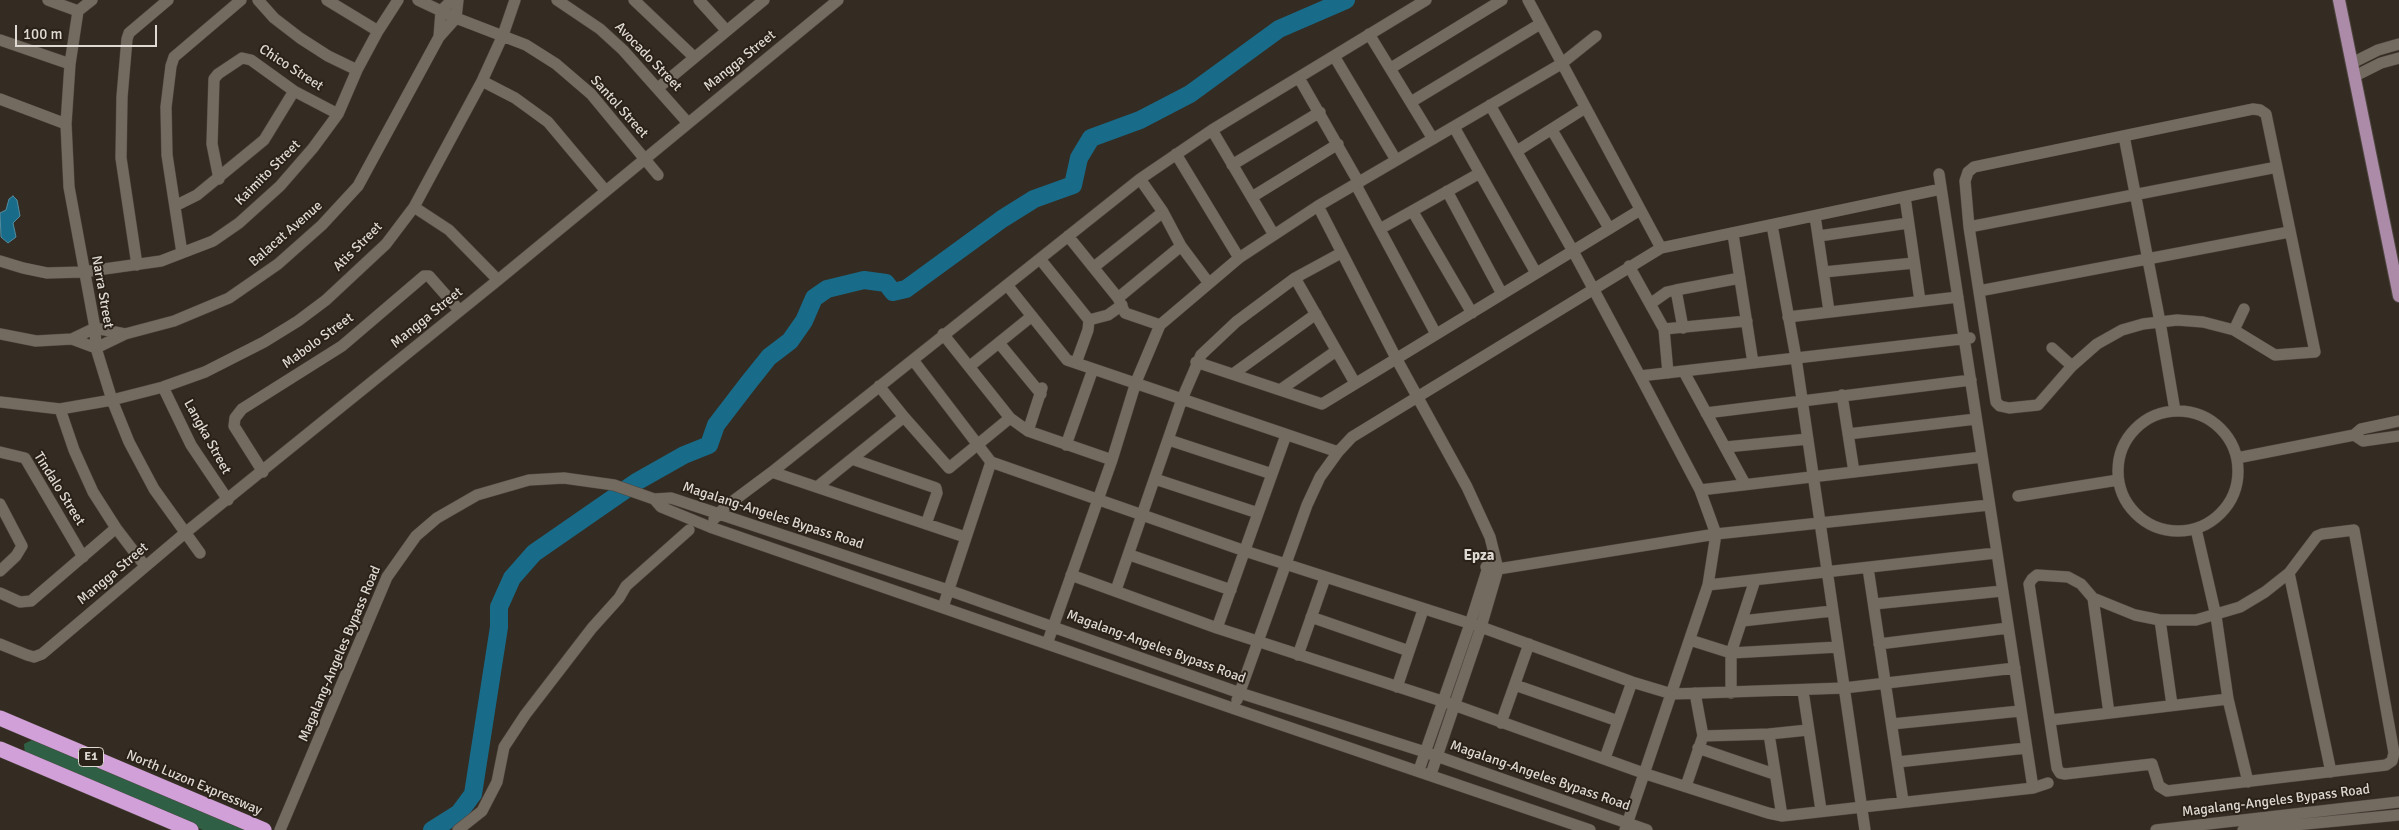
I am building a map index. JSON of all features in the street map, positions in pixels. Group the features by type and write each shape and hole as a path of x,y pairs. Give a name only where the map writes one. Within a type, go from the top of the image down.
{"highway":[{"name":"North Luzon Expressway","path":"0,718 264,830"},
{"name":"E1","path":"0,749 191,830"}],"main road":[{"path":"2338,0 2399,296"}],"street":[{"path":"48,0 78,11 92,0"},
{"path":"137,265 121,158 122,97 127,39 129,33 168,0"},
{"path":"182,253 167,155 166,107 174,57 241,0"},
{"path":"258,0 274,18 300,38 328,56 357,70"},
{"path":"326,0 378,31"},
{"name":"Kaimito Street","path":"0,261 48,273 83,272 161,261 213,241 239,223 280,186 313,148 338,114 357,70 378,31 398,0"},
{"name":"Santol Street","path":"418,0 456,18 526,45 556,64 591,94 658,175"},
{"path":"441,11 452,0"},
{"path":"456,18 458,0"},
{"name":"Atis Street","path":"0,402 60,410 112,400 163,387 205,372 264,342 298,321 326,300 386,244 414,208 482,81 503,35 515,0"},
{"name":"Avocado Street","path":"559,0 606,34 624,50 688,123"},
{"path":"634,0 694,58"},
{"path":"699,0 726,30"},
{"name":"Mangga Street","path":"0,644 34,657 42,654 185,533 498,280 838,0"},
{"path":"710,527 716,514 772,472 1140,179 1212,130 1426,0"},
{"path":"1391,68 1502,0"},
{"path":"1528,0 1661,248"},
{"path":"658,88 756,2"},
{"name":"Narra Street","path":"78,11 70,64 66,124 70,187 83,272 95,328 96,348 112,400 129,442 154,489 200,553"},
{"name":"Balacat Avenue","path":"439,37 441,11"},
{"name":"Balacat Avenue","path":"96,348 125,334 174,321 229,298 278,264 322,226 358,186 439,37 456,18"},
{"path":"1411,102 1540,24"},
{"path":"1369,34 1433,139"},
{"path":"1047,644 1099,499 1136,382 1160,325 1208,282 1239,258 1318,206 1561,64 1596,36"},
{"path":"0,40 70,64"},
{"path":"2352,63 2378,50 2399,44"},
{"path":"1334,56 1396,160"},
{"name":"Chico Street","path":"219,179 212,144 214,79 218,74 242,58 246,57 294,90 338,114"},
{"path":"2355,76 2381,63 2399,58"},
{"path":"1299,78 1338,144 1380,229 1436,334"},
{"path":"482,81 516,98 548,122 605,190"},
{"path":"175,206 197,195 219,179 264,140 294,90"},
{"path":"0,99 66,124"},
{"path":"1490,105 1574,251 1640,376 1700,490 1716,534 1708,585 1627,826"},
{"path":"1517,151 1585,108"},
{"path":"2253,109 2260,110 2266,114 2315,352 2275,355 2234,330 2203,322 2177,320 2160,322 2122,330 2097,344 2072,366 2038,405 2009,408 2000,406 1996,402 1969,227 1965,176 1974,168 2124,136 2253,109"},
{"path":"1232,164 1320,112"},
{"path":"1454,126 1536,272"},
{"path":"1212,130 1274,235"},
{"path":"1552,130 1609,228"},
{"path":"2124,136 2175,411"},
{"path":"1252,197 1338,144"},
{"path":"1176,154 1239,258"},
{"path":"1969,227 2277,166"},
{"path":"1380,229 1413,212 1480,172"},
{"path":"1939,174 1958,297 1967,338 1976,419 2033,788"},
{"path":"1140,179 1163,212 1181,246 1208,282"},
{"path":"1235,709 1307,504 1320,477 1338,452 1358,433 1661,248 1941,189"},
{"path":"1447,191 1502,294"},
{"path":"1905,197 1920,301"},
{"path":"1318,206 1416,397 1467,487 1490,537 1498,569 1449,704 1437,757 1430,774"},
{"path":"414,208 450,230 498,280"},
{"path":"1196,362 1322,404 1640,210"},
{"path":"1094,268 1163,212"},
{"path":"1413,212 1472,313"},
{"path":"1815,216 1829,310"},
{"path":"1819,236 1908,223"},
{"path":"1772,225 1796,358 1865,830"},
{"path":"1979,291 2289,232"},
{"path":"1733,234 1753,363"},
{"path":"1068,236 1120,302 1126,314 1160,325"},
{"path":"1089,320 1108,315 1181,246"},
{"path":"1116,590 1130,555 1142,515 1196,362 1236,322 1295,278 1341,253"},
{"path":"1040,258 1089,320 1088,330 1076,363"},
{"path":"1824,272 1914,263"},
{"path":"1629,266 1664,329 1668,373"},
{"name":"Mabolo Street","path":"262,472 234,426 235,418 242,409 342,346 424,276 429,276 459,310"},
{"path":"1295,278 1354,384"},
{"path":"1650,304 1668,292 1740,278"},
{"path":"1007,286 1062,357 1338,452"},
{"path":"1676,290 1683,328"},
{"path":"1788,317 1829,310 1958,297"},
{"path":"2234,330 2244,308"},
{"path":"1233,374 1316,314"},
{"path":"970,366 1032,316"},
{"path":"1664,329 1747,321"},
{"path":"0,334 36,341 72,339 95,328"},
{"name":"Balacat Avenue","path":"95,328 125,334"},
{"path":"944,334 1010,418 1028,431 1112,460"},
{"path":"1640,376 1967,338"},
{"path":"72,339 96,348"},
{"path":"999,343 1042,390 1028,431"},
{"path":"2052,348 2072,366"},
{"path":"1280,390 1336,351"},
{"path":"913,360 992,462 1245,551 1476,626 1632,682 1672,694 1844,688 2015,668"},
{"path":"1066,445 1093,369"},
{"path":"1684,372 1745,484"},
{"path":"1706,413 1802,399 1971,380"},
{"path":"879,386 949,468 1010,418"},
{"name":"Langka Street","path":"163,387 191,445 228,500"},
{"path":"1842,395 1854,472"},
{"path":"60,410 74,450 93,492 116,528 145,566"},
{"path":"2175,411 2203,416 2216,424 2227,436 2237,458 2238,471 2234,493 2225,509 2210,522 2196,529 2178,532 2156,528 2139,518 2123,496 2118,480 2119,461 2124,446 2135,430 2150,418 2175,411"},
{"path":"817,487 904,417"},
{"path":"1848,434 1976,419"},
{"path":"2237,458 2354,435 2360,429 2399,421"},
{"path":"1217,628 1286,434"},
{"path":"2354,435 2363,441 2399,436"},
{"path":"1726,447 1808,439"},
{"path":"1169,440 1272,474"},
{"name":"Tindalo Street","path":"0,452 25,458 83,557"},
{"path":"1700,490 1982,457"},
{"path":"852,459 936,488 937,494 926,524"},
{"path":"943,607 965,537 992,462"},
{"path":"772,472 965,537"},
{"name":"Magalang-Angeles Bypass Road","path":"280,830 387,577 416,536 460,503 501,486 529,480 564,478 614,485 651,498 671,498 948,590 1240,693 1426,752 1627,826 1648,830"},
{"path":"1155,479 1258,513"},
{"path":"2018,496 2118,480"},
{"name":"Magalang-Angeles Bypass Road","path":"651,498 661,507 710,527 1590,830"},
{"path":"0,504 22,546 16,556 0,571"},
{"path":"1486,567 1498,569 1716,534 1989,505"},
{"path":"0,593 20,602 31,601 116,528"},
{"path":"2196,529 2216,616 2228,699 2248,782"},
{"path":"458,830 482,811 497,782 504,747 525,715 592,628 619,598 626,586 688,530"},
{"path":"2354,530 2394,753 2392,761 2386,765 2167,791 2159,786 2152,764 2060,773 2057,768 2029,584 2037,575 2068,577 2081,584 2094,598 2135,615 2160,620 2196,620 2216,616 2240,607 2265,592 2288,573 2317,536 2354,530"},
{"path":"1476,626 1486,567 1494,553"},
{"path":"1708,585 1996,553"},
{"path":"1130,555 1231,590"},
{"path":"1868,568 1903,801"},
{"path":"2288,573 2331,772"},
{"path":"1071,575 1217,628 1449,704 1646,774 1782,816 1822,810 2033,788 2048,783"},
{"path":"1298,655 1325,578"},
{"path":"1731,693 1731,653 1755,580"},
{"path":"1874,604 2002,592"},
{"path":"2094,598 2109,713"},
{"path":"1397,687 1423,610"},
{"path":"1742,621 1832,611"},
{"path":"1311,617 1409,651"},
{"path":"2160,620 2172,705"},
{"path":"1880,644 2008,628"},
{"path":"1690,640 1731,653 1838,647"},
{"path":"1501,722 1529,644"},
{"path":"1605,758 1632,682"},
{"path":"1515,685 1618,721"},
{"path":"1804,690 1808,730 1822,810"},
{"path":"1686,786 1702,736 1695,693"},
{"path":"2051,720 2228,699"},
{"path":"1419,770 1449,704"},
{"path":"1892,724 2020,711"},
{"path":"1702,736 1769,734 1808,730"},
{"path":"1769,734 1782,816"},
{"path":"1698,748 1774,774"},
{"path":"1898,762 2026,748"},
{"name":"Magalang-Angeles Bypass Road","path":"2156,830 2399,802"},
{"name":"Magalang-Angeles Bypass Road","path":"2243,830 2399,815"}],"green space":[{"path":"32,740 253,830 203,830 25,754 24,744"}],"water":[{"path":"13,196 17,200 20,216 13,223 16,237 8,243 1,237 0,213 6,210 9,199"}],"waterway":[{"path":"432,830 459,813 473,794 499,627 499,607 512,578 534,553 638,481 684,455 709,445 716,425 769,357 790,341 804,321 814,298 827,289 864,280 886,283 893,292 906,289 1002,219 1034,199 1073,185 1079,158 1091,138 1140,120 1190,94 1279,29 1346,0"}],"district":[{"name":"Epza","path":"1479,556"}]}
